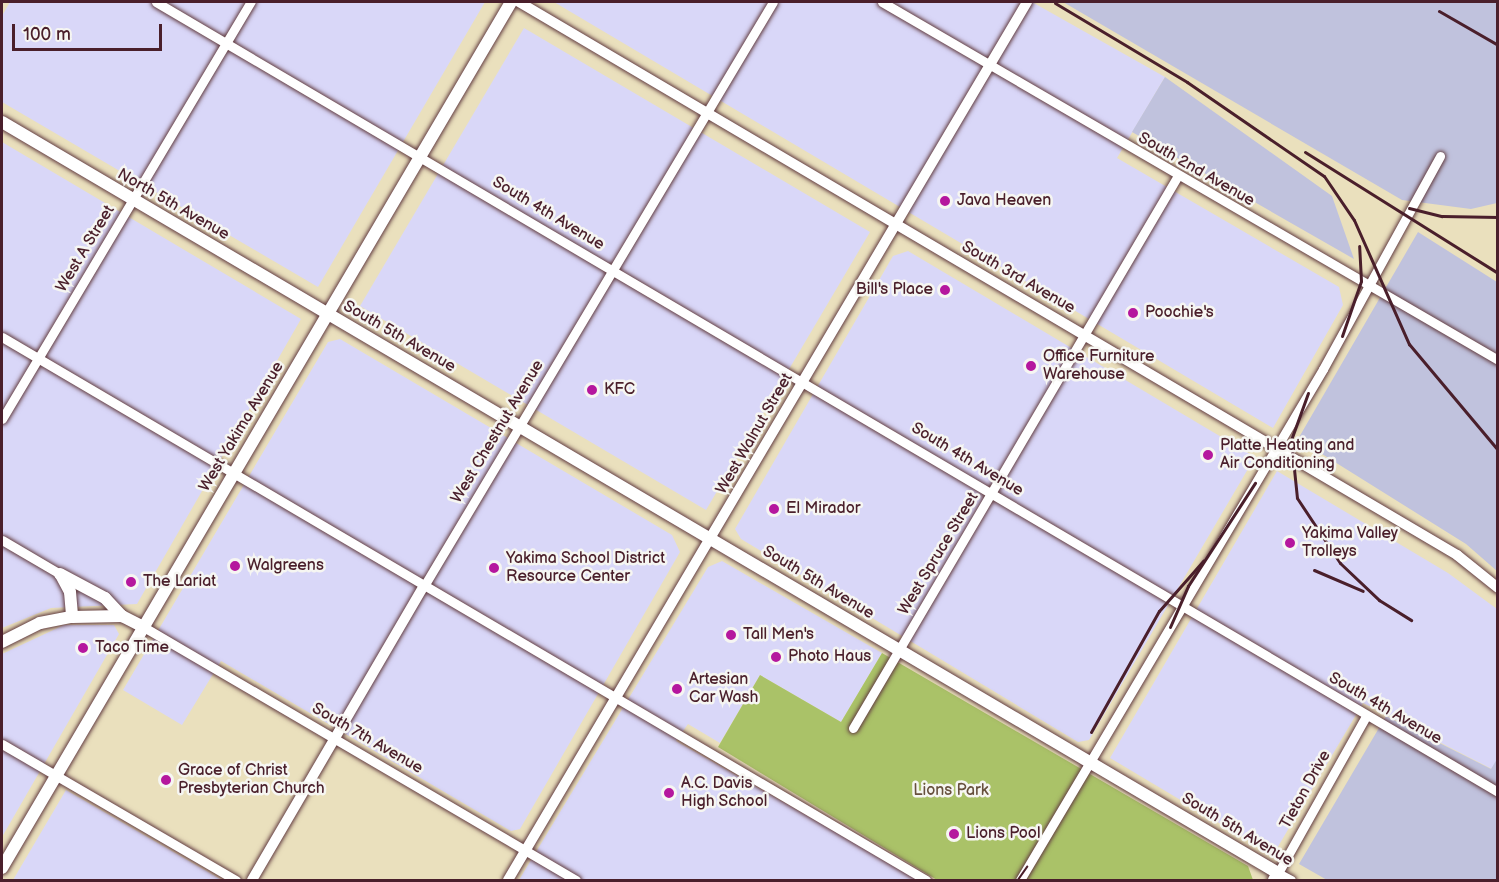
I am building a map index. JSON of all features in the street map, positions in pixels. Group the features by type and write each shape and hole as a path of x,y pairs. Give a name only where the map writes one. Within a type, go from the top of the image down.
{"main road":[{"name":"West Yakima Avenue","path":"2,868 142,626 329,314 511,2"},
{"name":"North 5th Avenue","path":"2,122 132,201 329,314"},
{"name":"South 5th Avenue","path":"329,314 1091,762 1276,877"},
{"path":"60,574 105,597 122,615 142,626"},
{"path":"60,574 70,592 72,617"},
{"path":"2,642 40,623 72,617 122,615"}],"street":[{"name":"South 4th Avenue","path":"156,2 421,155 612,270 993,492 1366,717 1497,792"},
{"name":"West A Street","path":"2,419 251,2"},
{"name":"South 3rd Avenue","path":"519,2 708,110 894,223 1457,555 1497,588"},
{"name":"West Chestnut Avenue","path":"252,880 424,586 772,2"},
{"name":"South 2nd Avenue","path":"882,2 1177,177 1497,360"},
{"name":"West Walnut Street","path":"508,880 804,381 894,223 1027,2"},
{"path":"1020,880 1342,336 1440,156"},
{"name":"West Spruce Street","path":"853,728 1177,177"},
{"path":"2,337 926,880"},
{"path":"2,540 60,574"},
{"name":"South 7th Avenue","path":"142,626 337,738 576,880"},
{"name":"Tieton Drive","path":"1276,877 1366,717"},
{"path":"2,744 236,880"},
{"name":"South 5th Avenue","path":"1276,877 1291,880"}],"shaded area":[{"path":"10,2 485,2 318,287 2,102 2,16"},
{"path":"554,2 1032,2 1165,77 1117,158 1339,287 1343,305 1273,428"},
{"path":"1063,2 1497,2 1497,203 1471,209 1402,200"},
{"path":"524,28 870,232 706,510 360,306"},
{"path":"1165,77 1332,196 1354,259 1132,132"},
{"path":"2,142 301,319 137,604 51,608 2,628"},
{"path":"1418,232 1497,282 1497,571 1466,544 1298,439"},
{"path":"908,251 1255,457 1089,740 1078,742 741,539 735,529 893,256"},
{"path":"340,339 672,535 680,552 520,829 511,831 221,661 182,725 123,690 328,342"},
{"path":"1277,471 1448,573 1497,609 1498,759 1492,769 1363,703 1273,855 1110,758"},
{"path":"722,561 882,653 841,722 760,675 720,743 688,724 676,741 920,880 519,880 708,567"},
{"path":"64,625 114,625 119,634 2,837 2,654"},
{"path":"1386,716 1491,769 1497,759 1497,880 1327,880 1299,864"},
{"path":"66,790 222,880 13,880"}],"green space":[{"name":"Lions Park","path":"882,653 1248,866 1253,880 937,880 718,747 760,675 841,722"}],"tram line":[{"path":"1018,880 1027,867"}],"railway":[{"path":"1055,3 1187,82 1324,176 1354,220 1409,344 1498,450"},
{"path":"1439,11 1498,45"},
{"path":"1305,152 1498,273"},
{"path":"1409,208 1442,216 1498,217"},
{"path":"1342,336 1361,281 1359,246"},
{"path":"1308,393 1291,440 1297,498 1340,563 1379,600 1411,620"},
{"path":"1170,627 1188,586 1255,483"},
{"path":"1091,732 1159,611 1203,561"},
{"path":"1314,570 1363,591"}],"place":[{"name":"Java Heaven","path":"945,201"},
{"name":"Bill's Place","path":"945,290"},
{"name":"Poochie's","path":"1133,313"},
{"name":"Office Furniture Warehouse","path":"1031,366"},
{"name":"KFC","path":"592,390"},
{"name":"Platte Heating and Air Conditioning","path":"1208,455"},
{"name":"El Mirador","path":"774,509"},
{"name":"Yakima Valley Trolleys","path":"1290,543"},
{"name":"Walgreens","path":"235,566"},
{"name":"Yakima School District Resource Center","path":"494,568"},
{"name":"The Lariat","path":"131,582"},
{"name":"Tall Men's","path":"731,635"},
{"name":"Taco Time","path":"83,648"},
{"name":"Photo Haus","path":"776,657"},
{"name":"Artesian Car Wash","path":"677,689"},
{"name":"Grace of Christ Presbyterian Church","path":"166,780"},
{"name":"A.C. Davis High School","path":"669,793"},
{"name":"Lions Pool","path":"954,834"}]}
